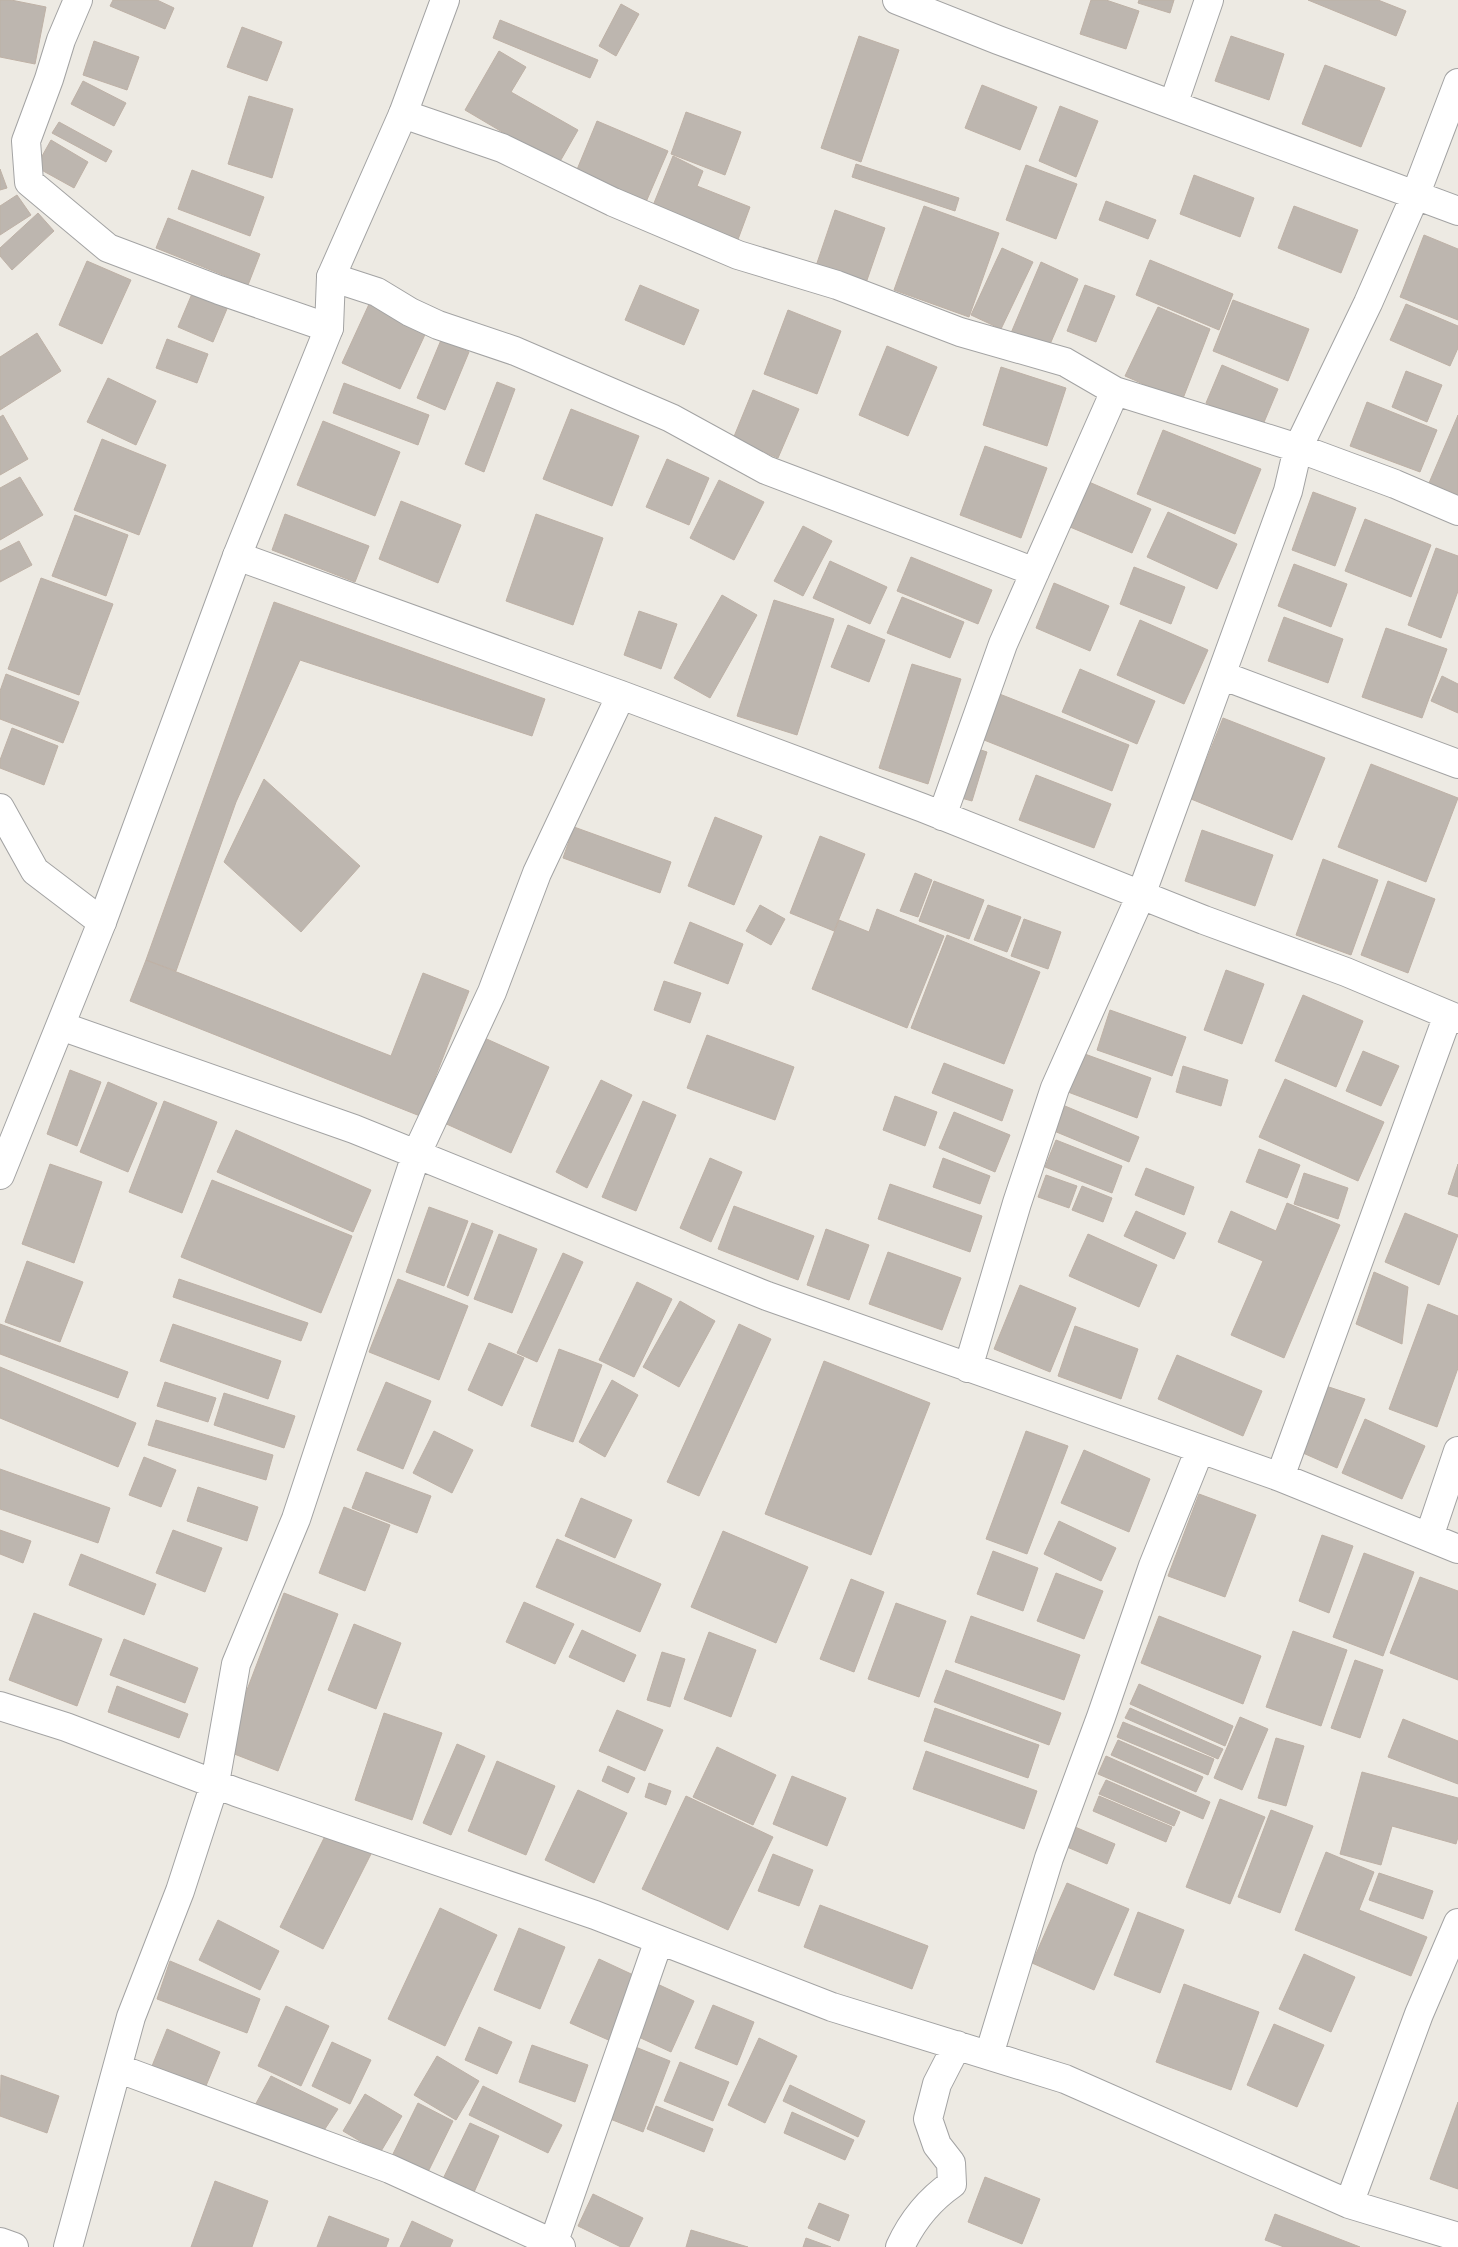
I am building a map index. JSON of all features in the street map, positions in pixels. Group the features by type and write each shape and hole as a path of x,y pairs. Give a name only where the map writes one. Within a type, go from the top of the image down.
{"street":[{"path":"78,0 31,122 26,141 29,182 108,248 219,290 329,328"},
{"path":"0,1175 102,922 236,556 329,328 331,277 403,114 445,0"},
{"path":"897,0 998,40 1458,211"},
{"path":"1173,104 1209,0"},
{"path":"968,1368 1017,1203 1055,1088 1141,895 1288,491 1298,448 1368,302 1415,196 1458,83"},
{"path":"403,114 502,148 613,202 738,255 837,285 960,332 1065,362 1115,391 1298,448 1395,484 1458,511"},
{"path":"331,277 377,292 410,312 438,325 515,351 671,418 766,470 1035,572"},
{"path":"942,816 1003,644 1115,391"},
{"path":"236,556 621,695 942,816 1141,895 1346,972 1453,1017 1280,1477"},
{"path":"1221,675 1458,764"},
{"path":"68,2247 131,2017 180,1892 215,1783 236,1664 296,1519 416,1155 492,992 537,873 621,695"},
{"path":"0,808 35,871 102,922"},
{"path":"60,1026 354,1129 766,1296 1280,1477 1458,1549"},
{"path":"989,2055 1049,1858 1101,1717 1153,1566 1200,1449"},
{"path":"1429,1537 1458,1452"},
{"path":"0,1706 66,1726 215,1783 558,1902 832,2007 1065,2079 1349,2204 1458,2237"},
{"path":"1349,2204 1419,2014 1458,1923"},
{"path":"117,2068 390,2169 555,2246 659,1940"},
{"path":"900,2247 908,2228 935,2196 952,2184 951,2163 937,2145 928,2119 937,2084 957,2045"},
{"path":"0,2242 14,2247"}],"building":[{"path":"0,0 11,0 46,7 35,64 0,57"},
{"path":"113,0 157,0 174,8 165,29 110,6"},
{"path":"1091,0 1106,0 1139,11 1126,49 1080,34"},
{"path":"1139,0 1174,0 1170,13 1138,3"},
{"path":"1308,0 1378,0 1406,11 1396,36"},
{"path":"621,4 639,14 616,56 599,46"},
{"path":"500,20 598,60 590,78 493,38"},
{"path":"242,27 282,42 267,81 227,67"},
{"path":"859,36 899,50 861,162 821,148"},
{"path":"1231,36 1284,54 1269,100 1215,81"},
{"path":"94,41 139,57 127,90 83,75"},
{"path":"499,51 526,67 511,92 578,130 558,165 465,110"},
{"path":"1325,65 1385,88 1361,147 1302,124"},
{"path":"83,81 126,103 114,126 71,104"},
{"path":"982,85 1037,107 1020,150 965,128"},
{"path":"249,96 293,109 272,178 228,164"},
{"path":"1060,106 1098,121 1076,177 1039,161"},
{"path":"686,112 741,132 725,175 671,154"},
{"path":"597,121 668,151 646,202 576,172"},
{"path":"59,122 112,151 106,162 52,133"},
{"path":"51,140 88,162 74,188 36,167"},
{"path":"673,156 703,171 697,186 750,207 737,242 652,208"},
{"path":"856,164 959,198 955,211 852,177"},
{"path":"1026,165 1077,184 1056,239 1006,220"},
{"path":"0,169 7,188 0,190"},
{"path":"192,170 264,197 250,236 178,209"},
{"path":"1194,175 1254,198 1240,237 1180,214"},
{"path":"17,195 31,215 0,235 0,206"},
{"path":"1106,201 1156,220 1148,239 1099,220"},
{"path":"924,206 999,233 969,317 894,290"},
{"path":"1294,206 1358,230 1341,273 1278,248"},
{"path":"835,210 885,228 866,283 816,266"},
{"path":"38,213 54,231 12,270 0,256 0,248"},
{"path":"168,218 260,254 248,285 156,248"},
{"path":"1424,235 1458,249 1458,320 1400,297"},
{"path":"1002,248 1033,262 1001,329 971,315"},
{"path":"1150,260 1233,294 1219,330 1136,295"},
{"path":"87,261 131,280 102,344 59,325"},
{"path":"1041,262 1078,279 1048,349 1011,333"},
{"path":"640,285 699,310 684,345 625,320"},
{"path":"1085,285 1115,296 1096,342 1067,331"},
{"path":"194,289 229,304 213,342 178,327"},
{"path":"1233,300 1309,329 1288,381 1213,351"},
{"path":"370,302 428,328 400,389 342,363"},
{"path":"1406,304 1458,326 1458,348 1450,366 1390,340"},
{"path":"1158,307 1210,329 1182,401 1125,376"},
{"path":"788,310 841,331 817,394 764,374"},
{"path":"37,333 61,371 0,410 0,357"},
{"path":"167,339 208,354 197,383 156,368"},
{"path":"441,340 469,352 445,410 417,398"},
{"path":"887,346 937,367 908,436 859,415"},
{"path":"1222,365 1278,389 1262,427 1206,403"},
{"path":"1001,367 1066,388 1047,446 983,425"},
{"path":"1406,371 1442,385 1427,422 1392,407"},
{"path":"108,378 156,401 136,445 87,422"},
{"path":"497,382 515,389 484,472 465,464"},
{"path":"344,383 429,415 418,445 333,413"},
{"path":"753,390 799,409 778,458 733,439"},
{"path":"1367,402 1437,430 1420,472 1350,446"},
{"path":"571,409 639,436 612,506 543,479"},
{"path":"3,415 28,459 0,475 0,417"},
{"path":"1458,415 1458,495 1429,483"},
{"path":"323,421 400,452 375,516 297,485"},
{"path":"1163,430 1261,469 1235,534 1137,494"},
{"path":"102,439 166,465 139,535 74,510"},
{"path":"985,446 1047,468 1021,538 960,515"},
{"path":"667,459 709,478 689,525 646,507"},
{"path":"20,477 43,515 0,540 0,488"},
{"path":"719,480 764,502 734,560 690,538"},
{"path":"1089,482 1151,509 1132,553 1070,527"},
{"path":"1313,492 1356,508 1335,566 1292,550"},
{"path":"401,501 461,525 438,583 379,559"},
{"path":"1168,512 1237,544 1217,589 1147,557"},
{"path":"285,514 369,546 355,582 272,550"},
{"path":"536,514 603,538 573,625 506,601"},
{"path":"75,515 128,535 106,596 52,576"},
{"path":"1365,519 1431,545 1411,597 1345,571"},
{"path":"803,526 832,541 803,596 774,581"},
{"path":"19,541 32,565 0,582 0,551"},
{"path":"1436,548 1458,556 1458,591 1441,638 1408,625"},
{"path":"911,557 992,590 978,624 897,591"},
{"path":"830,561 887,587 870,624 813,598"},
{"path":"1294,564 1347,584 1331,627 1278,606"},
{"path":"1134,567 1185,587 1171,624 1120,604"},
{"path":"41,578 113,604 79,695 8,669"},
{"path":"1054,583 1109,606 1090,651 1036,628"},
{"path":"722,595 757,615 710,698 674,678"},
{"path":"902,597 964,622 950,658 887,633"},
{"path":"774,600 834,619 797,735 737,716"},
{"path":"274,602 545,699 532,736 300,660 236,802 176,971 146,960"},
{"path":"639,611 677,624 661,669 624,655"},
{"path":"1284,617 1343,639 1328,683 1268,661"},
{"path":"1140,620 1208,650 1184,704 1117,675"},
{"path":"848,625 885,640 869,682 831,667"},
{"path":"1386,628 1447,649 1422,718 1362,697"},
{"path":"912,664 961,679 928,784 879,768"},
{"path":"1080,669 1155,701 1137,744 1062,712"},
{"path":"6,674 79,702 63,743 0,719 0,691"},
{"path":"1442,676 1458,684 1458,713 1431,701"},
{"path":"997,693 1129,745 1112,791 979,738"},
{"path":"1223,718 1325,758 1292,840 1191,799"},
{"path":"12,728 58,746 44,785 0,768 0,760"},
{"path":"969,746 987,752 972,801 954,796"},
{"path":"1371,764 1458,798 1426,882 1338,847"},
{"path":"1036,775 1111,804 1094,848 1019,820"},
{"path":"264,779 360,866 301,932 224,862"},
{"path":"715,817 762,836 734,905 688,886"},
{"path":"574,827 671,862 660,893 563,858"},
{"path":"1202,830 1273,855 1255,906 1185,881"},
{"path":"820,836 865,854 834,931 790,913"},
{"path":"1323,859 1378,880 1351,955 1296,935"},
{"path":"915,873 932,880 918,917 900,911"},
{"path":"934,881 984,900 969,939 919,921"},
{"path":"1388,881 1435,899 1408,973 1361,955"},
{"path":"760,905 785,919 771,945 746,931"},
{"path":"988,905 1021,917 1007,952 974,940"},
{"path":"877,909 944,936 907,1028 812,989 839,920 869,932"},
{"path":"1024,919 1061,932 1048,969 1011,956"},
{"path":"690,922 743,944 728,984 674,963"},
{"path":"947,935 1040,972 1004,1064 911,1028"},
{"path":"146,960 391,1056 423,973 469,991 420,1116 130,1001"},
{"path":"1226,970 1264,984 1242,1044 1204,1030"},
{"path":"664,981 701,993 690,1023 654,1010"},
{"path":"1303,995 1363,1021 1336,1087 1275,1061"},
{"path":"1110,1010 1186,1037 1172,1076 1097,1050"},
{"path":"707,1035 794,1067 775,1120 687,1088"},
{"path":"480,1036 549,1067 511,1153 442,1122"},
{"path":"1363,1051 1399,1066 1381,1106 1346,1091"},
{"path":"1082,1053 1151,1078 1137,1118 1068,1092"},
{"path":"944,1063 1013,1090 1002,1121 932,1093"},
{"path":"1183,1066 1228,1080 1221,1106 1176,1092"},
{"path":"70,1070 101,1082 77,1146 47,1134"},
{"path":"1285,1079 1384,1122 1358,1181 1259,1137"},
{"path":"601,1080 632,1095 587,1188 556,1172"},
{"path":"108,1082 157,1103 128,1172 80,1152"},
{"path":"895,1096 937,1112 925,1146 883,1130"},
{"path":"164,1101 217,1122 182,1213 129,1192"},
{"path":"643,1101 676,1115 636,1211 602,1197"},
{"path":"1065,1106 1139,1137 1129,1162 1054,1131"},
{"path":"954,1112 1010,1135 995,1172 939,1148"},
{"path":"236,1130 371,1190 353,1232 217,1172"},
{"path":"1056,1140 1122,1166 1112,1193 1045,1167"},
{"path":"1259,1149 1300,1165 1287,1198 1246,1182"},
{"path":"710,1158 742,1172 711,1242 680,1228"},
{"path":"943,1158 990,1176 980,1204 933,1187"},
{"path":"50,1164 102,1182 74,1263 22,1244"},
{"path":"1458,1164 1458,1197 1448,1194"},
{"path":"1146,1168 1194,1187 1184,1215 1135,1195"},
{"path":"1304,1173 1348,1188 1338,1219 1294,1204"},
{"path":"1046,1175 1077,1186 1069,1208 1038,1197"},
{"path":"212,1180 352,1236 321,1313 181,1257"},
{"path":"890,1184 982,1216 970,1252 878,1219"},
{"path":"1082,1186 1112,1198 1103,1222 1072,1210"},
{"path":"1287,1203 1340,1225 1284,1358 1231,1335 1263,1261 1218,1242 1231,1211 1276,1231"},
{"path":"734,1206 814,1236 798,1280 718,1249"},
{"path":"429,1207 468,1221 444,1286 406,1272"},
{"path":"1136,1211 1186,1233 1174,1259 1124,1236"},
{"path":"1405,1213 1458,1235 1439,1285 1385,1262"},
{"path":"472,1223 493,1231 468,1296 447,1287"},
{"path":"826,1229 869,1245 849,1300 807,1285"},
{"path":"499,1234 537,1249 512,1313 474,1299"},
{"path":"1088,1234 1157,1265 1139,1307 1069,1276"},
{"path":"888,1252 961,1278 942,1330 869,1304"},
{"path":"563,1253 583,1262 537,1362 517,1353"},
{"path":"27,1261 83,1282 60,1342 5,1322"},
{"path":"1374,1272 1408,1287 1402,1344 1356,1324"},
{"path":"179,1279 308,1323 301,1341 173,1297"},
{"path":"398,1279 468,1306 439,1380 369,1352"},
{"path":"637,1282 672,1299 634,1377 599,1360"},
{"path":"1020,1285 1076,1308 1050,1372 994,1349"},
{"path":"680,1301 715,1321 679,1387 643,1367"},
{"path":"1428,1304 1458,1316 1458,1368 1437,1427 1389,1409"},
{"path":"0,1324 128,1372 118,1398 0,1354"},
{"path":"173,1324 281,1361 268,1399 160,1361"},
{"path":"739,1324 771,1339 699,1496 667,1482"},
{"path":"1075,1326 1138,1349 1121,1399 1058,1376"},
{"path":"489,1343 524,1358 502,1406 468,1390"},
{"path":"559,1349 602,1365 573,1442 531,1426"},
{"path":"1177,1355 1262,1391 1243,1436 1158,1399"},
{"path":"824,1361 930,1403 871,1555 765,1514"},
{"path":"0,1367 136,1423 118,1467 0,1418"},
{"path":"612,1380 638,1395 605,1457 579,1442"},
{"path":"165,1382 216,1398 208,1422 157,1406"},
{"path":"386,1382 431,1401 403,1469 357,1450"},
{"path":"1326,1386 1365,1399 1337,1468 1303,1453"},
{"path":"224,1393 295,1416 284,1448 214,1425"},
{"path":"1365,1419 1425,1446 1402,1499 1342,1473"},
{"path":"156,1420 273,1455 266,1480 148,1445"},
{"path":"434,1431 473,1450 452,1493 413,1473"},
{"path":"1026,1431 1068,1446 1027,1554 986,1539"},
{"path":"1084,1450 1150,1479 1129,1532 1061,1503"},
{"path":"144,1457 176,1470 161,1507 129,1495"},
{"path":"0,1469 110,1508 98,1543 0,1509"},
{"path":"366,1472 431,1496 417,1533 352,1508"},
{"path":"198,1487 258,1507 247,1541 187,1521"},
{"path":"1199,1494 1256,1515 1225,1597 1168,1576"},
{"path":"581,1498 632,1520 615,1558 565,1536"},
{"path":"344,1507 390,1525 365,1591 319,1573"},
{"path":"1059,1521 1116,1548 1101,1581 1044,1554"},
{"path":"0,1530 31,1541 23,1563 0,1554"},
{"path":"173,1530 222,1548 205,1592 156,1573"},
{"path":"723,1531 808,1567 776,1643 691,1607"},
{"path":"1322,1535 1353,1546 1329,1613 1299,1601"},
{"path":"557,1539 661,1584 640,1632 536,1587"},
{"path":"993,1551 1038,1568 1023,1611 977,1594"},
{"path":"1364,1553 1414,1572 1383,1656 1333,1637"},
{"path":"81,1554 156,1584 144,1615 69,1585"},
{"path":"1056,1573 1103,1591 1084,1639 1037,1621"},
{"path":"1420,1577 1458,1591 1458,1680 1390,1653"},
{"path":"851,1579 884,1592 854,1672 820,1659"},
{"path":"284,1593 338,1614 278,1771 224,1750"},
{"path":"524,1602 574,1624 555,1664 506,1642"},
{"path":"896,1603 946,1621 919,1697 868,1679"},
{"path":"34,1613 102,1639 77,1706 9,1680"},
{"path":"971,1616 1080,1655 1064,1700 955,1662"},
{"path":"1159,1616 1261,1656 1243,1704 1141,1663"},
{"path":"354,1624 401,1643 376,1709 328,1690"},
{"path":"582,1630 636,1655 624,1682 569,1657"},
{"path":"1293,1631 1347,1650 1321,1726 1266,1707"},
{"path":"709,1632 756,1650 731,1717 684,1699"},
{"path":"124,1639 198,1668 185,1703 110,1675"},
{"path":"662,1652 685,1659 670,1707 647,1700"},
{"path":"1355,1660 1383,1670 1360,1738 1331,1728"},
{"path":"946,1670 1061,1713 1049,1745 934,1702"},
{"path":"1139,1684 1233,1726 1225,1746 1130,1704"},
{"path":"117,1686 188,1714 179,1738 108,1712"},
{"path":"935,1708 1039,1745 1028,1778 924,1741"},
{"path":"1130,1708 1223,1749 1218,1759 1125,1718"},
{"path":"617,1710 663,1730 645,1771 599,1751"},
{"path":"384,1713 442,1733 412,1820 355,1800"},
{"path":"1240,1717 1268,1729 1242,1790 1214,1778"},
{"path":"1403,1719 1458,1741 1458,1784 1388,1757"},
{"path":"1123,1722 1214,1759 1208,1775 1117,1737"},
{"path":"1276,1738 1304,1746 1286,1806 1258,1798"},
{"path":"1118,1740 1203,1777 1196,1792 1111,1755"},
{"path":"457,1744 485,1756 451,1835 423,1823"},
{"path":"717,1747 776,1775 753,1825 693,1797"},
{"path":"926,1751 1037,1791 1024,1829 913,1789"},
{"path":"1106,1756 1210,1802 1203,1819 1098,1774"},
{"path":"497,1761 555,1786 526,1855 468,1831"},
{"path":"608,1766 635,1778 628,1793 602,1781"},
{"path":"1362,1772 1458,1798 1458,1837 1456,1844 1392,1826 1381,1865 1340,1854"},
{"path":"792,1776 846,1798 827,1846 773,1824"},
{"path":"1106,1780 1180,1812 1174,1826 1099,1794"},
{"path":"649,1783 671,1791 666,1805 645,1797"},
{"path":"578,1790 627,1813 594,1883 545,1860"},
{"path":"686,1796 773,1837 728,1930 642,1889"},
{"path":"1099,1796 1172,1827 1166,1842 1093,1811"},
{"path":"1220,1799 1265,1817 1230,1904 1186,1887"},
{"path":"1271,1810 1313,1826 1280,1913 1238,1897"},
{"path":"1075,1827 1115,1844 1107,1864 1067,1847"},
{"path":"327,1832 371,1854 323,1949 280,1927"},
{"path":"1326,1852 1374,1872 1359,1910 1427,1937 1411,1976 1295,1930"},
{"path":"773,1854 813,1870 799,1906 758,1891"},
{"path":"1379,1873 1433,1891 1423,1919 1369,1900"},
{"path":"1067,1883 1129,1909 1094,1990 1032,1963"},
{"path":"820,1905 928,1946 912,1989 804,1947"},
{"path":"440,1908 497,1935 445,2046 388,2019"},
{"path":"1138,1912 1184,1930 1160,1993 1114,1975"},
{"path":"218,1920 279,1951 260,1990 199,1960"},
{"path":"519,1928 565,1947 540,2009 494,1990"},
{"path":"1304,1954 1355,1977 1331,2032 1279,2009"},
{"path":"599,1959 642,1979 613,2042 570,2023"},
{"path":"170,1961 260,1999 247,2033 157,1999"},
{"path":"653,1982 694,2001 671,2052 630,2033"},
{"path":"1184,1984 1259,2012 1231,2090 1156,2062"},
{"path":"713,2005 754,2022 737,2065 695,2048"},
{"path":"286,2006 329,2026 301,2086 258,2066"},
{"path":"1274,2024 1324,2045 1297,2107 1247,2085"},
{"path":"479,2027 512,2042 497,2074 465,2060"},
{"path":"167,2029 220,2052 203,2093 150,2071"},
{"path":"759,2038 797,2056 765,2123 728,2105"},
{"path":"332,2042 371,2060 350,2104 312,2086"},
{"path":"628,2044 670,2061 643,2132 600,2115"},
{"path":"532,2045 588,2065 575,2102 519,2082"},
{"path":"437,2056 479,2081 456,2120 414,2095"},
{"path":"680,2062 729,2082 713,2121 664,2101"},
{"path":"1,2075 59,2096 47,2133 0,2116"},
{"path":"271,2076 338,2109 321,2135 254,2107"},
{"path":"790,2085 865,2121 858,2137 783,2101"},
{"path":"483,2086 562,2125 548,2153 469,2115"},
{"path":"365,2094 402,2116 380,2153 343,2131"},
{"path":"1458,2102 1458,2189 1430,2179"},
{"path":"418,2103 453,2121 427,2174 392,2156"},
{"path":"656,2106 713,2129 704,2152 647,2129"},
{"path":"792,2112 854,2140 845,2160 784,2133"},
{"path":"470,2123 499,2136 471,2199 441,2183"},
{"path":"985,2177 1040,2199 1022,2244 968,2222"},
{"path":"215,2181 268,2201 252,2247 191,2247"},
{"path":"593,2194 643,2218 629,2247 621,2247 578,2226"},
{"path":"819,2203 849,2215 839,2241 808,2228"},
{"path":"1275,2214 1360,2247 1284,2247 1265,2240"},
{"path":"329,2216 389,2239 386,2247 317,2247"},
{"path":"412,2221 453,2240 450,2247 400,2247"},
{"path":"691,2230 748,2247 686,2247"},
{"path":"806,2238 831,2247 803,2247"}]}
